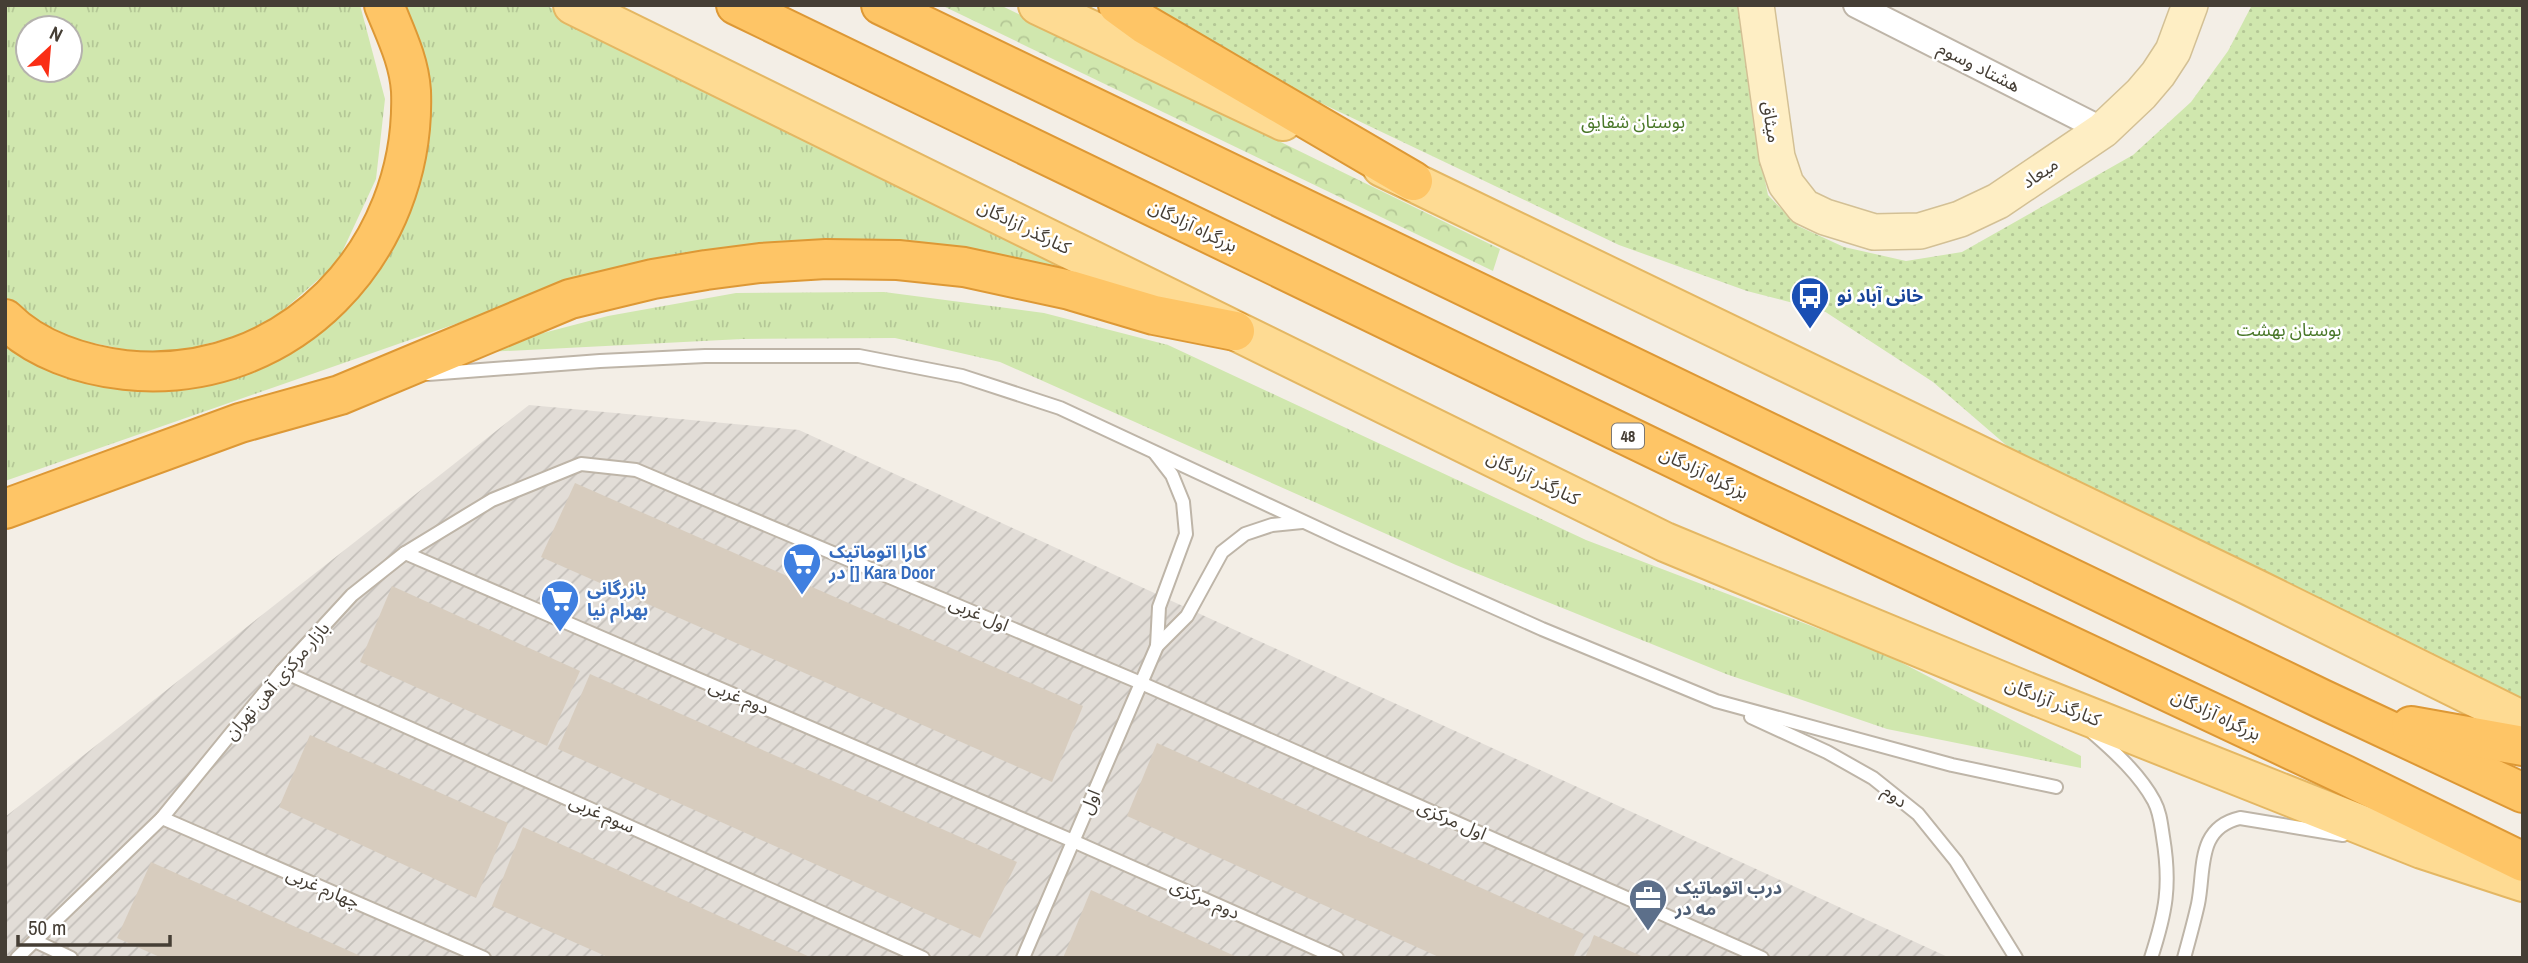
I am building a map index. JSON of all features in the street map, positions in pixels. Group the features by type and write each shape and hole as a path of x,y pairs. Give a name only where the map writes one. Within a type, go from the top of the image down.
{"highway":[{"path":"5,319 15,329 64,357 104,368 146,372 222,363 279,338 307,318 349,281 380,232 403,174 411,89 404,54 384,5"},
{"name":"بزرگراه آزادگان","path":"736,5 1754,497 2345,775 2523,862"},
{"path":"881,5 2357,716 2523,793"},
{"path":"1118,5 1144,24 1413,181"},
{"path":"5,509 240,423 340,395 570,299 653,279 760,263 838,259 964,267 1070,290 1154,315 1235,331"},
{"path":"2357,716 2523,746"}],"main road":[{"name":"کنارگذر آزادگان","path":"573,5 1665,542 2027,692 2422,849 2523,882"},
{"path":"1038,5 1413,181 2523,721"}],"street":[{"name":"میثاق","path":"1756,5 1777,157 1786,184 1798,200 1804,207 1825,217"},
{"name":"هشتاد وسوم","path":"1856,5 2103,130"},
{"name":"میعاد","path":"1825,217 1874,232 1920,231 1960,219 1998,201 2103,130 2141,94 2173,51 2190,5"}],"lane":[{"path":"340,395 426,374 499,367 705,356 859,356 962,376 1060,408 1542,629 1716,701 1952,765 2056,787"},
{"name":"اول","path":"1023,958 1157,646 1159,607 1186,534 1183,502 1172,475 1153,451"},
{"name":"بازار مرکزی آهن تهران","path":"17,958 162,818 282,671 352,595 405,553 492,500 581,464"},
{"name":"اول غربی","path":"581,464 636,470 1142,683"},
{"name":"اول","path":"1157,646 1187,616 1222,552 1245,534 1272,525 1304,522"},
{"name":"دوم غربی","path":"405,553 1073,841"},
{"name":"سوم غربی","path":"282,671 923,958"},
{"name":"اول مرکزی","path":"1142,683 1762,958"},
{"path":"2027,692 2081,723 2100,739 2125,763 2153,800 2161,818 2169,872 2164,919 2151,958"},
{"name":"دوم","path":"1716,701 1827,752 1872,778 1918,814 1956,861 2016,958"},
{"name":"چهارم غربی","path":"162,818 484,958"},
{"path":"2184,958 2198,903 2206,846 2215,831 2226,821 2240,818 2259,820 2422,849"},
{"name":"دوم مرکزی","path":"1073,841 1337,958"},
{"path":"34,941 71,958"}],"shaded area":[{"path":"529,405 799,430 1950,958 5,958 5,817"}],"green space":[{"path":"5,5 360,5 385,99 376,179 337,263 261,330 159,356 67,338 16,309 5,298"},
{"path":"398,5 545,5 1158,304 957,253 510,305 5,481 5,344 143,387 368,278 397,237 416,188"},
{"path":"941,5 1000,5 1500,249 1493,271"},
{"name":"بوستان بهشت","path":"1149,5 1738,5 1754,128 1768,195 1798,226 1844,247 1906,261 1962,252 2133,155 2191,102 2228,51 2252,5 2523,5 2523,704 2013,451 1933,382 1824,311 1747,291 1619,245 1239,64"},
{"path":"884,292 1044,313 1168,345 1586,540 1885,654 2081,756 2081,768 1887,729 1726,674 1456,565 1000,362 895,338 742,339 467,353 608,316 736,293"}],"building":[{"path":"575,483 1083,706 1052,782 541,557"},
{"path":"392,586 580,671 547,746 360,662"},
{"path":"590,674 1017,862 980,938 558,749"},
{"path":"310,735 508,823 476,898 279,807"},
{"path":"1157,743 1584,934 1573,958 1441,958 1127,816"},
{"path":"523,827 812,958 610,958 492,906"},
{"path":"151,862 365,958 162,958 117,938"},
{"path":"1091,890 1239,958 1063,958"},
{"path":"1594,935 1646,958 1585,958"}],"place":[{"name":"خانی آباد نو","path":"1810,330"},
{"name":"کارا اتوماتیک در [] Kara Door","path":"802,596"},
{"name":"بازرگانی بهرام نیا","path":"560,633"},
{"name":"درب اتوماتیک مه در","path":"1648,932"}],"park label":[{"name":"بوستان شقایق","path":"1633,122"}]}
